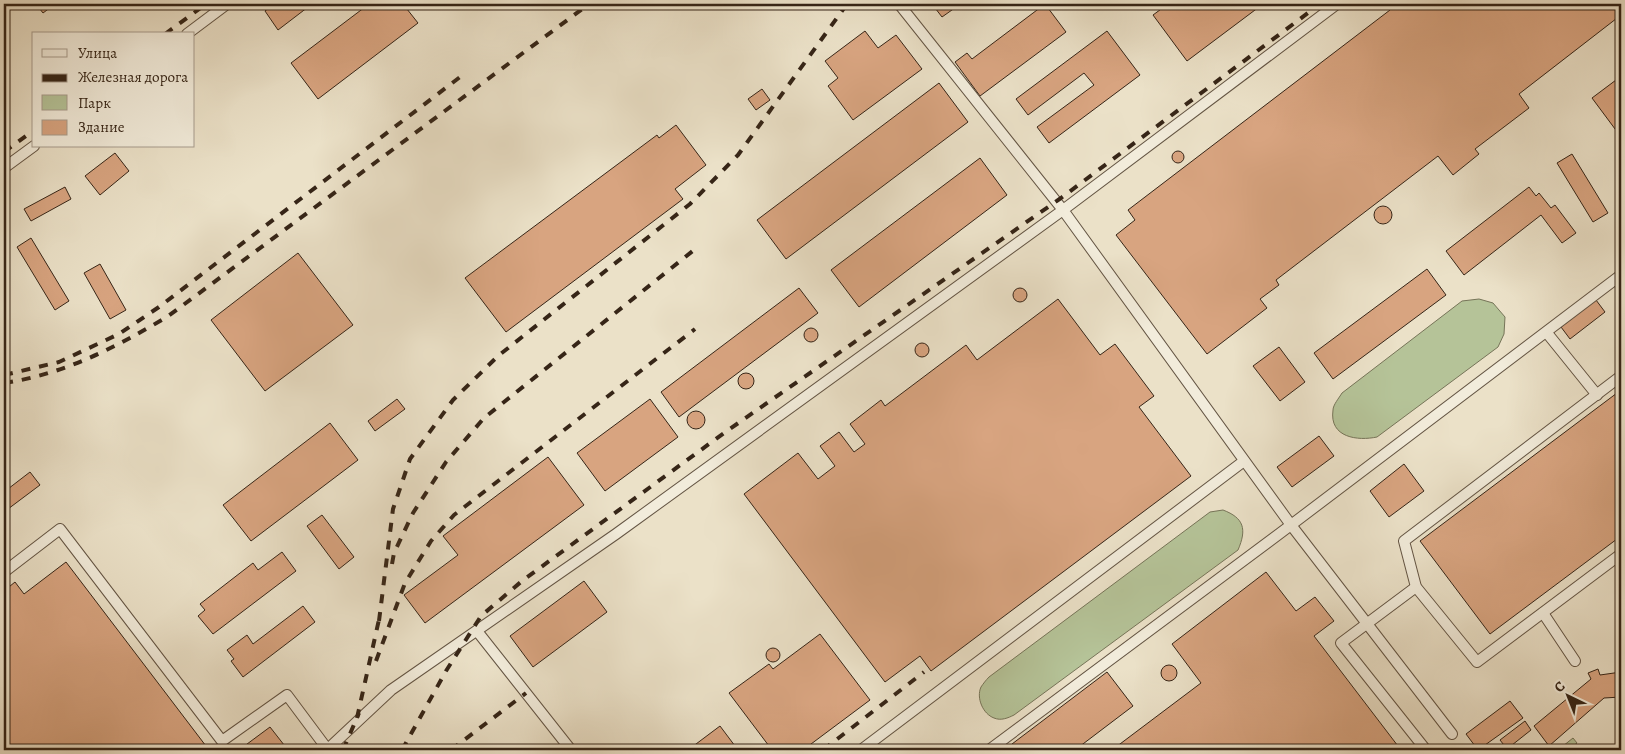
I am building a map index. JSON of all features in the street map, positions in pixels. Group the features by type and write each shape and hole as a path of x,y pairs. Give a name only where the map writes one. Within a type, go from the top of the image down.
{"street":[{"path":"189,32 227,4"},
{"path":"899,4 1063,210 1291,525 1452,734"},
{"path":"4,572 60,530 222,741 286,695 327,750 391,690 616,534 1063,210 1337,4"},
{"path":"4,168 32,147"},
{"path":"989,750 1291,525 1621,275"},
{"path":"1547,332 1597,395"},
{"path":"1621,376 1404,541 1416,587 1477,662 1621,554"},
{"path":"861,750 1244,461"},
{"path":"1416,587 1341,643 1426,750"},
{"path":"1542,613 1575,661"},
{"path":"477,631 571,750"}],"green space":[{"path":"1479,299 1493,303 1505,317 1504,334 1498,347 1377,437 1354,438 1340,432 1333,419 1333,410 1342,393 1462,301"},
{"path":"1223,510 1230,513 1242,525 1241,543 1238,550 1014,715 999,719 987,713 981,705 979,696 981,687 989,677 1210,512"},
{"path":"1573,738 1577,743 1568,750 1558,750"}],"building":[{"path":"36,4 55,4 43,13"},
{"path":"274,4 312,4 278,30 265,11"},
{"path":"369,4 403,4 418,23 318,99 291,63"},
{"path":"932,4 967,4 961,8 959,5 942,17"},
{"path":"1045,4 1066,32 980,96 955,62 967,53 972,59"},
{"path":"1168,4 1263,4 1187,61 1153,15"},
{"path":"1386,4 1621,4 1621,15 1519,94 1529,108 1475,149 1479,154 1453,175 1438,156 1276,280 1279,285 1260,299 1267,308 1207,354 1116,235 1135,220 1128,210 1390,10"},
{"path":"865,31 878,48 896,35 922,69 853,120 828,86 838,78 825,61"},
{"path":"1107,31 1140,75 1049,143 1037,127 1094,85 1084,73 1028,115 1016,99"},
{"path":"1620,77 1621,79 1621,137 1592,98"},
{"path":"939,83 968,122 786,259 757,220"},
{"path":"762,89 770,100 756,110 748,99"},
{"path":"676,125 706,165 675,189 683,199 506,332 465,278 657,135 659,138"},
{"path":"1176,151 1180,151 1184,157 1180,163 1176,163 1172,159 1172,155"},
{"path":"115,153 129,171 100,195 85,176"},
{"path":"1572,154 1608,213 1593,222 1557,163"},
{"path":"980,158 1007,195 859,307 831,270"},
{"path":"65,187 71,199 31,221 24,209"},
{"path":"1529,187 1536,196 1539,193 1551,208 1555,205 1576,233 1562,243 1541,215 1464,275 1446,251"},
{"path":"1383,206 1389,209 1392,215 1389,221 1383,224 1377,221 1374,215 1377,209"},
{"path":"31,238 69,301 55,310 17,247"},
{"path":"298,253 353,325 265,391 211,320"},
{"path":"100,264 126,310 110,319 84,273"},
{"path":"1427,269 1446,295 1333,379 1314,353"},
{"path":"799,288 818,313 679,417 661,392"},
{"path":"1017,288 1023,288 1027,295 1023,302 1017,302 1013,298 1013,292"},
{"path":"1058,299 1100,355 1115,344 1154,396 1139,407 1191,476 931,671 920,656 885,682 744,494 798,453 818,479 835,466 820,446 839,432 854,452 865,444 850,424 881,400 885,406 966,345 977,360"},
{"path":"1596,300 1605,312 1570,339 1561,327"},
{"path":"811,328 816,330 818,335 816,340 811,342 806,340 804,335 806,330"},
{"path":"919,343 925,343 929,350 925,357 919,357 915,353 915,347"},
{"path":"1279,347 1305,382 1280,401 1253,366"},
{"path":"746,373 754,381 746,389 738,381"},
{"path":"1621,390 1621,536 1490,634 1420,541"},
{"path":"397,399 405,409 375,431 368,421"},
{"path":"650,399 678,437 605,491 577,453"},
{"path":"696,411 702,414 705,420 702,426 696,429 690,426 687,420 690,414"},
{"path":"330,423 358,460 251,541 223,505"},
{"path":"1319,436 1334,456 1292,487 1277,467"},
{"path":"548,457 584,505 425,623 404,595 458,555 443,536"},
{"path":"1404,464 1424,491 1389,517 1370,491"},
{"path":"30,472 40,485 4,512 4,492"},
{"path":"322,515 354,557 339,569 307,526"},
{"path":"282,552 296,571 213,634 198,616 205,610 200,604 253,563 258,570"},
{"path":"66,562 209,750 4,750 4,591 15,582 24,594"},
{"path":"1266,572 1296,611 1315,597 1334,621 1314,636 1401,750 1112,750 1201,683 1172,644"},
{"path":"584,581 607,612 533,667 510,636"},
{"path":"303,606 315,622 243,677 231,661 234,659 227,650 247,635 253,644"},
{"path":"820,634 870,700 803,750 772,750 729,693 769,664 773,669"},
{"path":"770,648 776,648 780,655 776,662 770,662 766,658 766,652"},
{"path":"1166,665 1172,665 1177,670 1175,679 1166,681 1161,676 1161,670"},
{"path":"1598,669 1600,675 1621,672 1621,697 1604,698 1549,746 1534,726 1591,679 1588,673"},
{"path":"1107,672 1133,706 1075,750 1017,750 1012,744"},
{"path":"1510,701 1523,718 1478,750 1466,734"},
{"path":"1525,721 1531,730 1507,749 1500,740"},
{"path":"720,726 738,750 688,750"},
{"path":"270,727 288,750 239,750"}],"railway":[{"path":"168,32 206,4"},
{"path":"4,383 48,373 88,358 128,339 167,317 589,4"},
{"path":"379,621 393,509 410,459 453,400 498,356 690,204 738,155 847,4"},
{"path":"402,750 446,671 481,616 522,581 724,433 1061,198 1320,4"},
{"path":"4,375 59,362 119,334 159,307 464,74"},
{"path":"4,152 32,131"},
{"path":"392,564 394,553 413,513 446,462 484,418 699,246"},
{"path":"376,661 405,583 431,541 454,515 695,329"},
{"path":"357,718 380,615"},
{"path":"823,750 924,672"},
{"path":"451,750 526,693"},
{"path":"343,750 359,713"}]}
